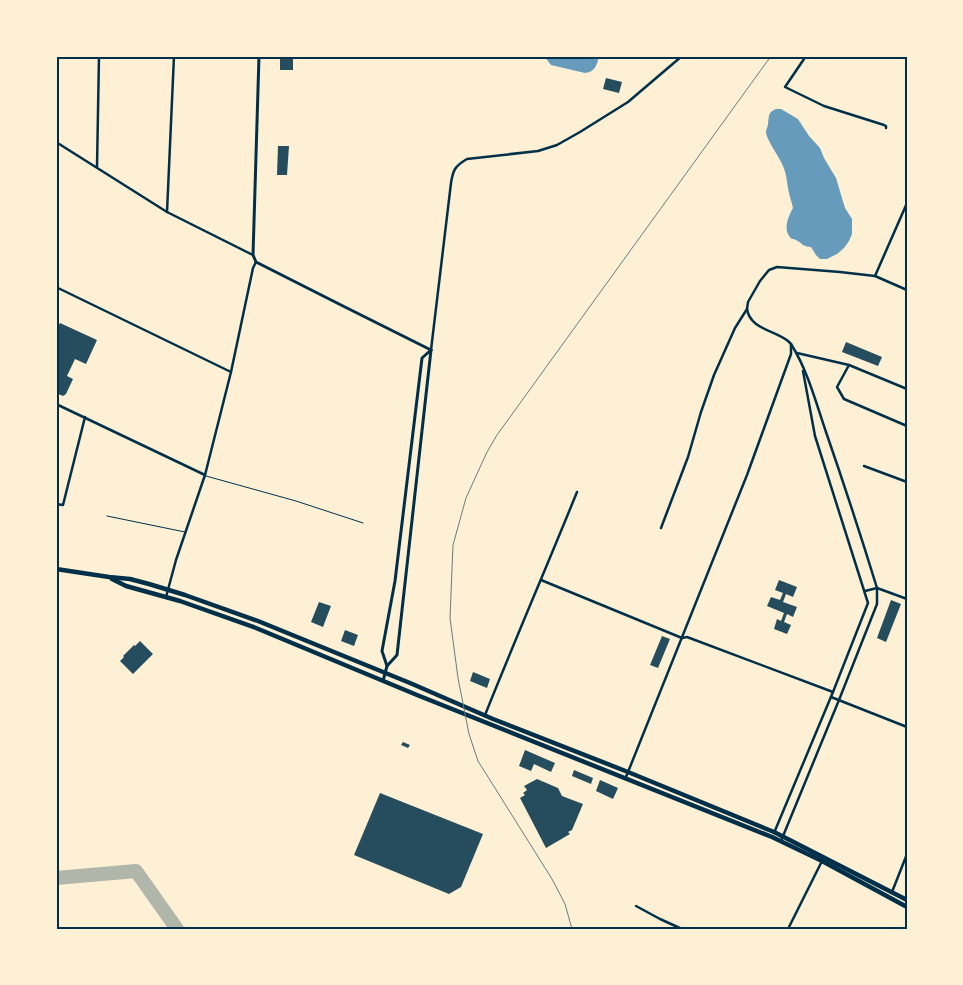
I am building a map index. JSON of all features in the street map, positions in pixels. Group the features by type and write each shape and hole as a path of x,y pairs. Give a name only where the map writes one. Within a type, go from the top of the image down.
{"highway":[{"path":"56,569 130,579 258,621 628,772 773,834 907,900"},
{"path":"109,577 126,586 166,597 256,628 626,778 773,834"},
{"path":"823,859 907,907"}],"street":[{"path":"97,167 99,56"},
{"path":"167,212 174,56"},
{"path":"259,56 253,255 256,262 431,350"},
{"path":"383,681 387,666 397,655 453,172 457,165 466,159 538,150 557,145 628,102 682,56"},
{"path":"806,56 785,87 815,102 884,125 886,128"},
{"path":"56,142 167,212 253,255"},
{"path":"875,276 907,204"},
{"path":"166,597 176,560 205,475 231,372 253,268 256,262"},
{"path":"782,839 878,604 877,588 846,489 802,365 791,344 752,322 748,315 748,302 760,281 774,267 875,276 907,290"},
{"path":"56,287 231,372"},
{"path":"661,528 688,457 714,376 735,328 747,309"},
{"path":"626,778 747,475 792,350 791,344"},
{"path":"387,666 382,652 395,580 422,358 431,350"},
{"path":"796,353 848,365 907,389"},
{"path":"773,834 831,697 868,603 815,436 802,365"},
{"path":"848,365 837,387 844,399 907,426"},
{"path":"56,404 205,475"},
{"path":"56,504 63,505 85,417"},
{"path":"864,466 907,482"},
{"path":"485,715 578,492"},
{"path":"541,580 682,638 687,637 833,692"},
{"path":"865,591 877,588 907,599"},
{"path":"831,697 907,727"},
{"path":"889,898 907,854"},
{"path":"788,929 823,859"},
{"path":"636,906 682,929"}],"lane":[{"path":"205,475 364,523"},
{"path":"107,516 186,532"}],"water":[{"path":"544,56 599,56 595,68 585,73 551,65"},
{"path":"776,109 781,109 798,119 809,136 820,148 836,178 845,208 852,219 852,234 849,241 837,254 827,259 820,259 811,247 804,246 792,239 787,232 788,220 793,208 784,169 766,132 769,115"}],"building":[{"path":"280,56 293,56 293,70 280,70"},
{"path":"606,78 622,82 619,93 603,89"},
{"path":"278,146 289,146 287,175 277,175"},
{"path":"60,323 97,340 86,364 75,359 67,376 73,379 66,394 63,396 56,393 56,330"},
{"path":"846,342 882,357 878,366 842,352"},
{"path":"779,580 797,587 793,597 786,594 783,602 797,607 793,617 787,614 784,622 791,625 787,634 774,629 777,619 781,621 784,613 767,606 771,597 780,600 783,593 775,590"},
{"path":"891,600 901,604 886,642 877,638"},
{"path":"319,602 331,606 323,627 311,622"},
{"path":"345,630 358,635 354,646 341,641"},
{"path":"662,636 670,639 658,668 650,665"},
{"path":"140,641 153,654 133,674 120,661"},
{"path":"473,672 490,679 487,688 470,681"},
{"path":"403,742 410,745 408,748 401,745"},
{"path":"525,750 555,763 551,772 534,764 531,771 519,766"},
{"path":"574,770 593,778 591,784 572,776"},
{"path":"537,779 558,788 562,796 583,804 572,830 568,832 570,834 546,848 520,798 525,795 523,793 527,790 524,786"},
{"path":"600,780 618,788 613,799 596,791"},
{"path":"380,793 483,834 461,887 449,894 354,855"}],"taxiway":[{"path":"56,878 136,871 177,929"}],"railway":[{"path":"572,929 565,904 552,879 478,761 469,734 458,678 450,618 453,545 466,498 497,435 771,56"}]}
